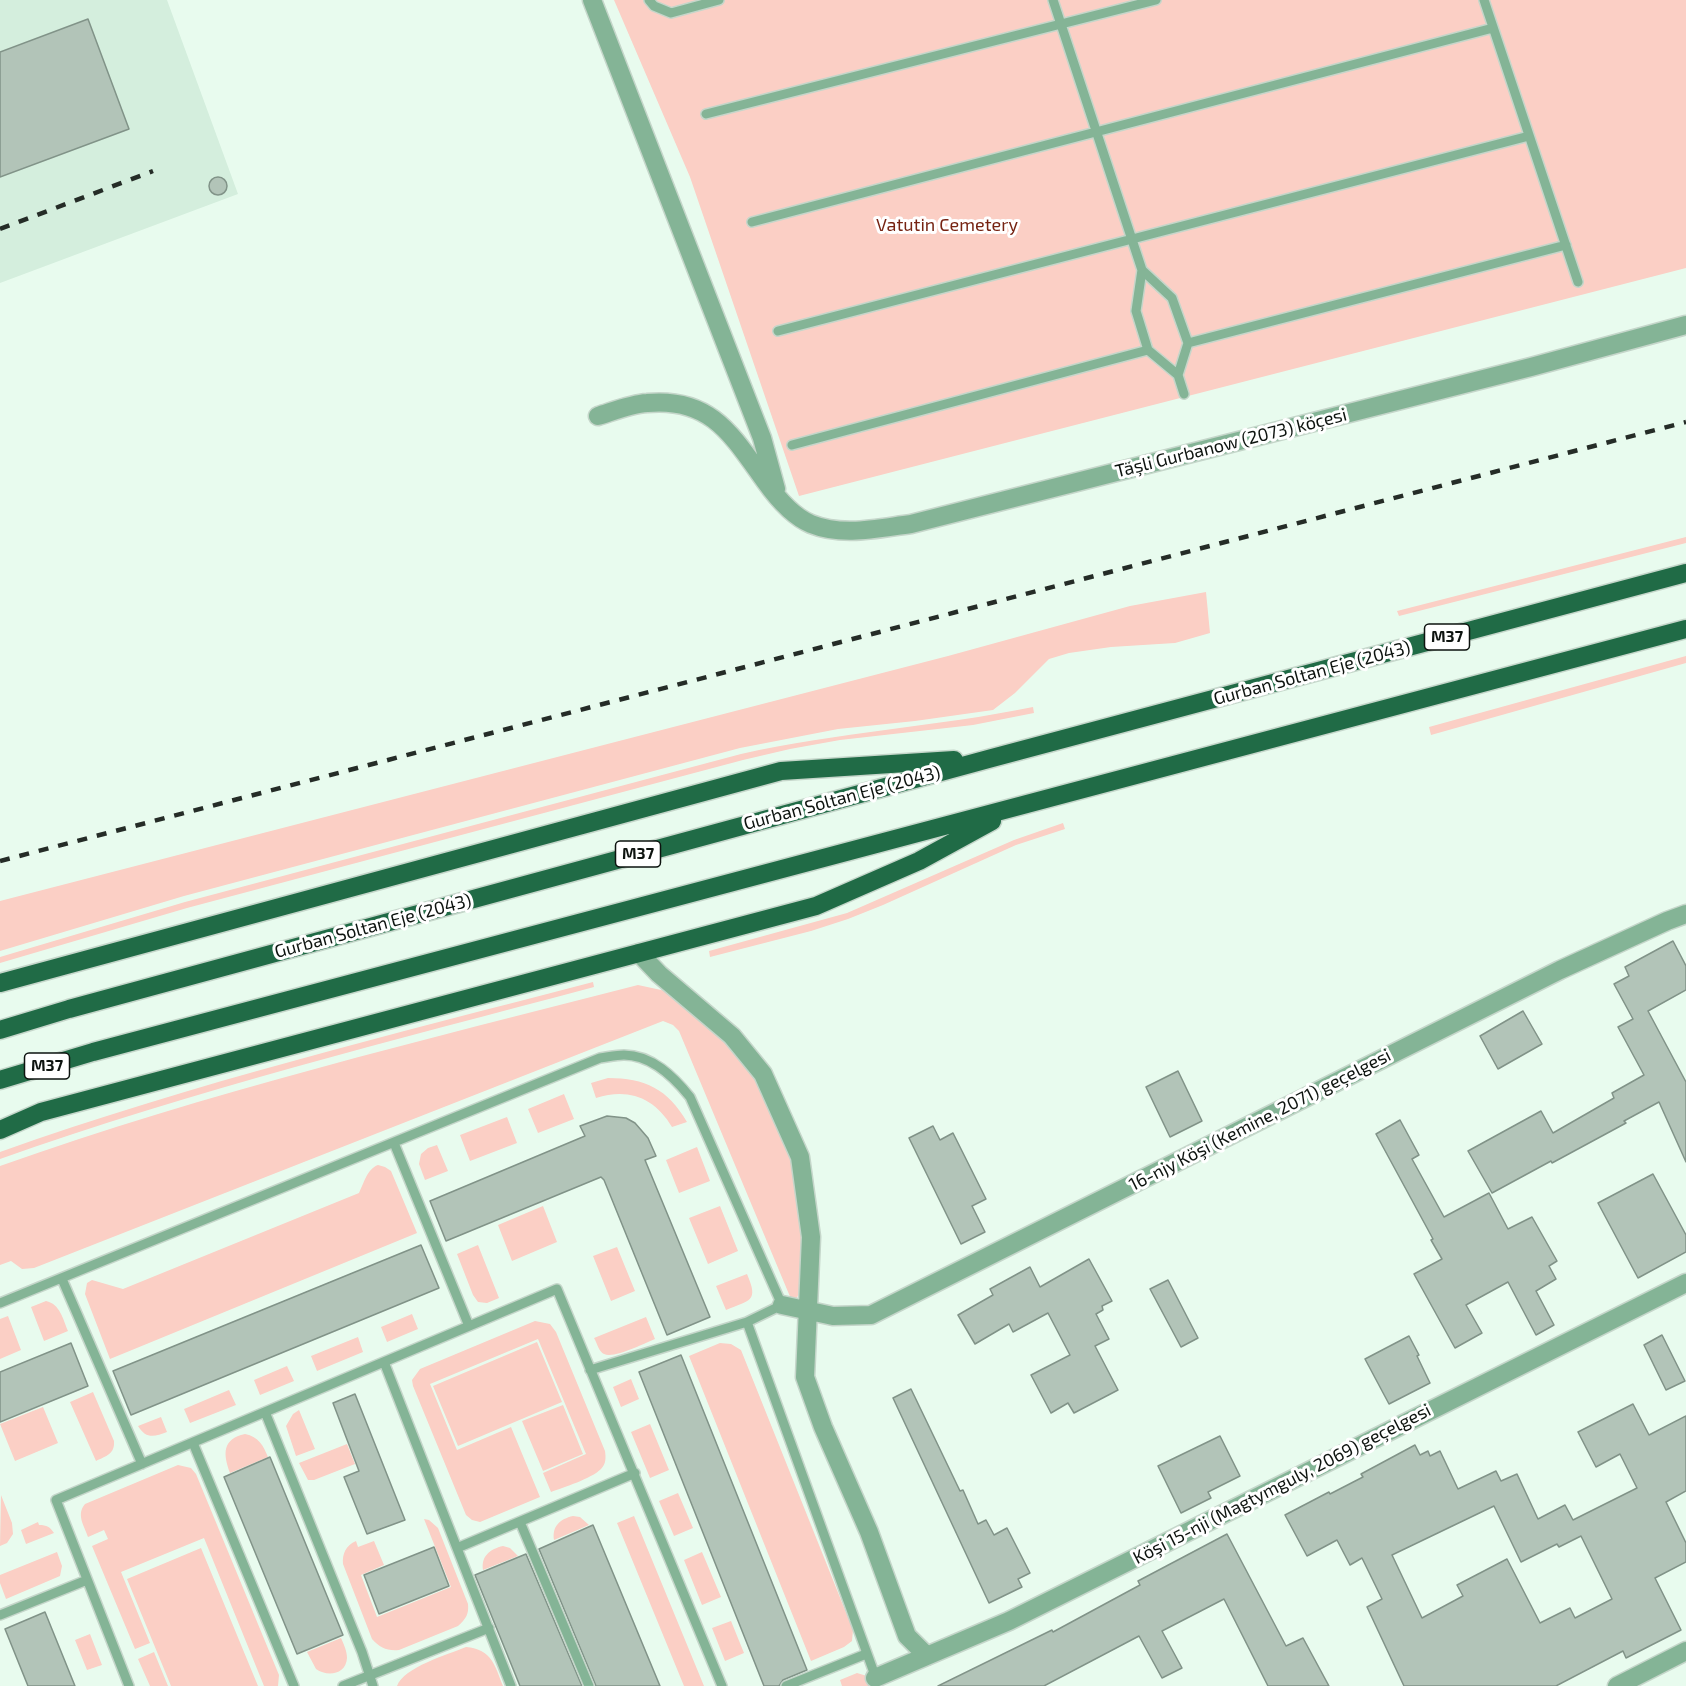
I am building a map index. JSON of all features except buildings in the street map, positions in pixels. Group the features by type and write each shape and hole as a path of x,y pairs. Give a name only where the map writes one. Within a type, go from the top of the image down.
{"highway":[{"name":"Gurban Soltan Eje (2043)","path":"0,1030 69,1009 992,758 1686,573"},
{"name":"M37","path":"0,1080 93,1052 1686,628"},
{"path":"0,983 781,771 992,758"},
{"path":"0,1130 41,1112 816,906 919,861 1016,807"}],"street":[{"path":"592,0 762,438 779,501"},
{"name":"Täşli Gurbanow (2073) köçesi","path":"598,416 646,403 675,403 703,411 727,429 779,501 810,524 829,530 855,531 911,524 1531,367 1686,325"},
{"name":"16-njy Köşi (Kemine, 2071) geçelgesi","path":"782,1305 833,1316 871,1315 1560,970 1686,914"},
{"path":"639,953 659,974 732,1036 763,1074 800,1156 810,1237 805,1377 823,1427 869,1532 907,1636 927,1656"},
{"name":"Köşi 15-nji (Magtymguly, 2069) geçelgesi","path":"877,1682 927,1656 1009,1621 1686,1283"},
{"path":"1617,1686 1686,1651"}],"lane":[{"path":"649,0 654,6 671,13 719,0"},
{"path":"1053,0 1142,270 1136,311 1148,350 1178,375 1184,394"},
{"path":"706,114 1156,0"},
{"path":"1484,0 1578,282"},
{"path":"752,222 1493,28"},
{"path":"778,331 1529,136"},
{"path":"1188,343 1566,245"},
{"path":"1142,270 1172,298 1188,343 1178,375"},
{"path":"792,445 1148,350"},
{"path":"0,1303 600,1058 625,1054 650,1061 675,1079 690,1097 782,1305 747,1322 590,1370"},
{"path":"394,1143 469,1326"},
{"path":"62,1279 142,1464"},
{"path":"129,1686 56,1500 557,1289 722,1686"},
{"path":"747,1322 877,1682"},
{"path":"384,1362 512,1686"},
{"path":"265,1412 362,1652 373,1686"},
{"path":"194,1443 294,1686"},
{"path":"457,1548 634,1473"},
{"path":"520,1522 588,1686"},
{"path":"0,1615 87,1580"},
{"path":"343,1686 489,1628"},
{"path":"786,1686 866,1654"}],"shaded area":[{"path":"0,0 167,0 238,194 0,283"}],"green space":[{"name":"Vatutin Cemetery","path":"614,0 1686,0 1686,268 799,496 690,177"},
{"path":"1686,537 1686,543 1399,616 1397,611"},
{"path":"1206,592 1210,633 1175,643 1111,647 1069,653 1049,659 1015,693 993,710 838,729 740,748 184,896 0,951 0,901 948,656 1130,606"},
{"path":"1686,656 1686,663 1431,735 1429,727"},
{"path":"1033,707 1034,713 973,725 840,740 743,760 187,908 0,963 0,957 185,902 741,754 814,740 960,720"},
{"path":"1063,823 1065,829 1016,845 848,919 710,957 709,951 847,913 1014,840"},
{"path":"593,982 594,987 221,1088 0,1159 0,1152 146,1104 369,1040"},
{"path":"638,985 675,993 714,1017 778,1110 798,1181 804,1240 802,1286 796,1300 791,1299 679,1031 673,1025 663,1021 34,1268 22,1269 11,1261 0,1265 0,1166 157,1114 317,1068"},
{"path":"608,1078 633,1080 654,1088 672,1101 687,1122 672,1127 657,1108 629,1095 608,1095 596,1098 591,1083"},
{"path":"564,1094 574,1119 538,1133 528,1109"},
{"path":"507,1117 517,1143 470,1161 460,1135"},
{"path":"437,1145 448,1171 425,1180 419,1164 421,1154"},
{"path":"697,1147 710,1181 679,1193 666,1160"},
{"path":"378,1165 391,1171 417,1233 110,1359 85,1294 87,1283 92,1280 123,1289 359,1193 368,1173"},
{"path":"543,1206 557,1242 512,1261 498,1225"},
{"path":"720,1206 738,1251 708,1264 689,1218"},
{"path":"478,1245 499,1298 487,1303 478,1302 473,1295 457,1254"},
{"path":"617,1247 635,1291 611,1301 593,1256"},
{"path":"747,1274 752,1290 750,1299 726,1310 716,1286"},
{"path":"46,1301 58,1309 68,1331 44,1341 31,1307"},
{"path":"412,1314 418,1329 387,1342 381,1327"},
{"path":"8,1316 21,1350 0,1359 0,1319"},
{"path":"646,1317 655,1339 615,1354 604,1354 601,1351 594,1338"},
{"path":"535,1321 550,1324 556,1332 605,1451 605,1463 591,1476 551,1492 543,1473 586,1454 538,1339 430,1384 457,1450 511,1427 540,1497 480,1522 472,1520 466,1515 412,1380 420,1369"},
{"path":"358,1337 363,1352 317,1371 311,1356"},
{"path":"537,1342 562,1402 458,1446 433,1386"},
{"path":"720,1343 731,1344 741,1350 853,1630 852,1641 844,1647 811,1661 689,1356"},
{"path":"287,1366 294,1381 260,1395 254,1380"},
{"path":"631,1379 639,1399 621,1407 613,1387"},
{"path":"229,1390 236,1405 190,1423 184,1409"},
{"path":"93,1392 114,1441 111,1452 96,1461 70,1402"},
{"path":"563,1405 583,1454 543,1471 522,1421"},
{"path":"43,1407 58,1443 15,1461 0,1424"},
{"path":"299,1410 315,1449 296,1456 286,1426 293,1414"},
{"path":"161,1417 167,1432 151,1436 144,1433 138,1426"},
{"path":"650,1424 669,1470 650,1478 631,1432"},
{"path":"245,1434 260,1442 268,1457 230,1473 226,1460 226,1448 237,1436"},
{"path":"347,1444 355,1464 314,1480 308,1480 299,1463"},
{"path":"178,1465 191,1468 196,1474 279,1675 278,1686 264,1686 204,1538 121,1572 150,1643 135,1649 92,1546 108,1539 104,1530 88,1537 81,1512 85,1504"},
{"path":"678,1493 693,1528 674,1536 659,1501"},
{"path":"1,1495 12,1523 13,1534 7,1543 0,1546"},
{"path":"573,1516 580,1517 589,1525 554,1540 554,1531 558,1524"},
{"path":"634,1516 704,1686 684,1686 617,1523"},
{"path":"424,1519 429,1520 438,1528 468,1604 467,1614 458,1626 399,1650 387,1649 372,1639 343,1564 344,1553 347,1547 356,1541 358,1547 374,1541 384,1565 361,1575 377,1617 451,1587"},
{"path":"38,1522 39,1525 48,1527 54,1533 26,1544 21,1530"},
{"path":"503,1546 510,1548 518,1556 483,1570 483,1561 487,1554"},
{"path":"201,1548 258,1686 171,1686 127,1579"},
{"path":"57,1552 62,1566 60,1576 6,1599 0,1583 0,1575"},
{"path":"702,1552 721,1597 702,1605 684,1560"},
{"path":"731,1621 744,1653 725,1661 712,1628"},
{"path":"90,1634 102,1665 87,1670 75,1640"},
{"path":"341,1638 347,1655 346,1664 335,1673 320,1672 307,1652"},
{"path":"466,1647 475,1648 487,1655 495,1665 503,1686 397,1686 401,1679 417,1667"},
{"path":"154,1652 168,1686 150,1686 138,1659"},
{"path":"857,1673 867,1676 875,1686 842,1686 840,1680"}],"railway":[{"path":"0,229 153,171"},
{"path":"0,861 1686,422"}]}
